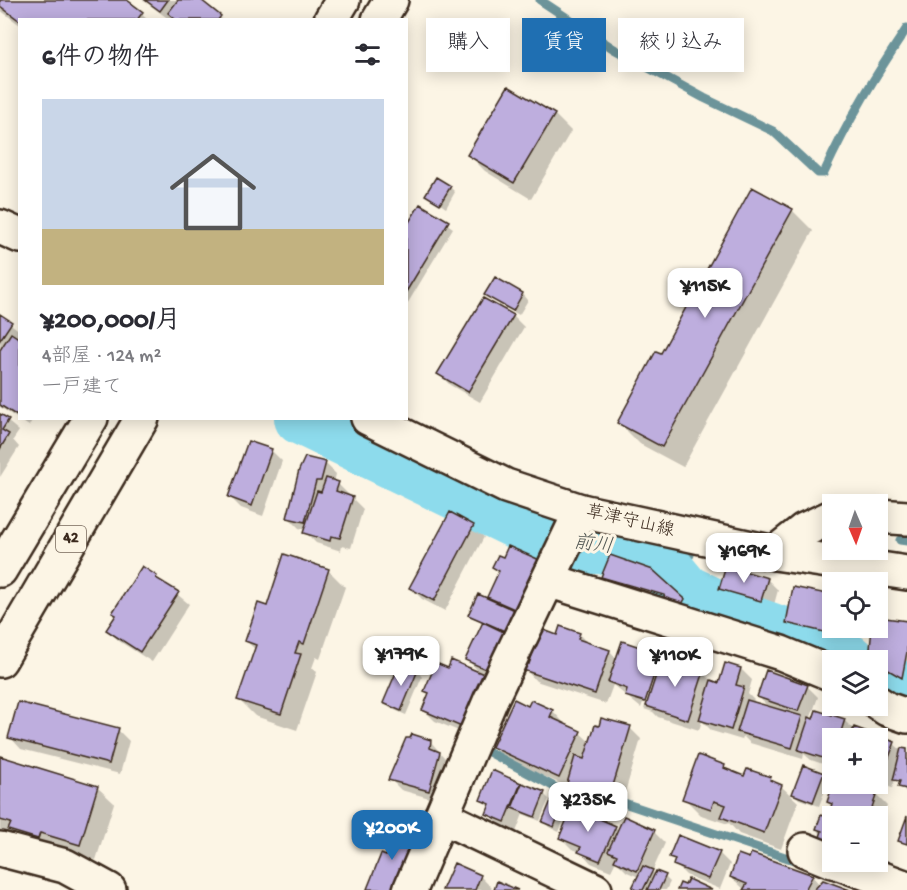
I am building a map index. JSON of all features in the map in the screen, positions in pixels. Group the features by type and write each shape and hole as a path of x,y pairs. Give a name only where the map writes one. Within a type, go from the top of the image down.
{"street":[{"path":"333,18 343,0"},
{"path":"380,18 391,0"},
{"path":"0,227 18,235"},
{"name":"42","path":"0,570 90,420"},
{"name":"42","path":"0,660 141,420"},
{"name":"草津守山線","path":"372,420 506,486 581,511 775,554 907,573"},
{"path":"410,890 491,699 581,511"},
{"path":"888,517 907,518"},
{"path":"775,554 804,530 822,522"},
{"path":"548,580 781,653 822,670"},
{"path":"888,709 907,716"},
{"path":"441,816 595,890"},
{"path":"0,849 65,866 109,890"},
{"path":"864,872 907,888"}],"building":[{"path":"0,0 127,0 143,12 138,18 18,20 0,6"},
{"path":"145,0 168,0 160,11"},
{"path":"178,0 201,0 221,16 220,18 174,18 168,13"},
{"path":"508,86 555,114 514,183 467,155"},
{"path":"436,177 451,186 440,204 425,195"},
{"path":"752,187 793,209 662,447 617,423 656,351 661,353"},
{"path":"420,204 449,221 408,289 408,224"},
{"path":"495,277 523,293 513,311 484,295"},
{"path":"483,298 514,315 468,392 437,374"},
{"path":"0,314 12,322 0,340"},
{"path":"11,333 18,338 17,416 0,405 0,350"},
{"path":"0,414 9,419 2,430 9,434 0,449"},
{"path":"248,441 272,449 252,506 228,497"},
{"path":"305,457 326,462 321,481 316,481 305,522 287,518 299,470"},
{"path":"326,478 339,482 336,491 353,497 340,538 331,536 330,541 303,533 317,491 321,492"},
{"path":"450,512 474,525 434,601 409,588"},
{"path":"508,546 542,561 519,611 487,597 499,571 492,567 498,555 503,557"},
{"path":"284,554 329,569 304,644 299,642 295,653 301,654 281,714 237,700 256,645 245,641 258,603 267,606"},
{"path":"610,555 653,570 685,599 682,604 665,599 664,595 601,577"},
{"path":"142,566 179,592 140,652 106,630 116,615 112,613"},
{"path":"726,566 768,578 761,601 719,589"},
{"path":"793,587 822,593 822,632 786,623"},
{"path":"478,594 516,611 507,632 468,615"},
{"path":"888,618 907,621 907,652 902,678 888,670 888,650 870,650 871,638 888,638"},
{"path":"483,622 510,635 492,672 465,660"},
{"path":"560,626 580,633 578,639 610,650 595,694 523,670 526,662 529,664 541,629 557,635"},
{"path":"622,641 646,649 643,658 658,663 645,702 625,696 627,689 608,682"},
{"path":"662,657 704,671 688,720 646,706"},
{"path":"451,660 486,675 464,728 422,710 429,693 424,691 436,663 448,668"},
{"path":"400,663 418,670 401,711 383,703"},
{"path":"725,663 741,668 736,685 744,687 731,730 699,720 711,680 719,683"},
{"path":"766,670 808,685 798,711 757,697"},
{"path":"514,699 528,706 531,700 553,710 550,717 581,731 559,778 492,747"},
{"path":"747,700 802,716 792,748 737,732"},
{"path":"18,702 119,728 109,764 8,738"},
{"path":"816,710 822,712 822,716 845,719 842,728 822,728 822,758 798,750 809,717 813,719"},
{"path":"601,718 631,726 609,799 566,787 575,756 584,759 595,725 599,726"},
{"path":"412,734 431,740 430,748 440,752 429,791 388,780 406,738 410,738"},
{"path":"888,739 895,742 888,760"},
{"path":"901,748 907,749 907,789 898,787 900,781 893,780"},
{"path":"698,755 725,765 724,768 744,776 747,769 771,777 770,780 782,785 764,833 721,817 726,805 714,801 711,809 682,799"},
{"path":"0,756 98,786 80,845 40,833 38,839 8,830 11,823 0,820"},
{"path":"803,765 822,772 813,802 792,794"},
{"path":"492,770 521,783 505,822 486,814 490,804 480,800"},
{"path":"522,783 545,792 535,817 512,808"},
{"path":"830,794 877,794 872,806 831,806 832,804 827,802"},
{"path":"553,796 564,801 554,827 542,822"},
{"path":"572,807 616,826 600,861 578,852 581,847 559,838"},
{"path":"822,815 822,831 816,829"},
{"path":"624,816 655,830 637,871 614,861 617,855 608,851"},
{"path":"907,816 907,844 898,841"},
{"path":"398,825 416,832 393,890 367,889 381,854 386,856"},
{"path":"678,835 720,852 708,879 673,865 675,859 669,857"},
{"path":"751,853 813,875 805,890 743,890 747,884 730,877 738,854 749,858"},
{"path":"454,863 481,875 475,890 442,890"},
{"path":"643,866 653,870 643,890 636,890 632,888"},
{"path":"656,871 666,875 659,890 647,890"},
{"path":"688,879 712,890 677,890 680,883 685,885"},
{"path":"823,880 850,890 814,890"},
{"path":"497,881 518,890 494,890"}],"waterway":[{"path":"540,0 614,49 704,98 773,131 818,173 824,173 862,99 907,28"},
{"name":"前川","path":"305,420 533,530 572,546 620,548 652,559 665,567 685,591 749,622 827,650"},
{"path":"900,540 907,541"},
{"path":"652,559 690,555"},
{"name":"前川","path":"888,682 907,691"},
{"path":"478,755 485,750 577,799 607,811 612,799 803,863"}]}
